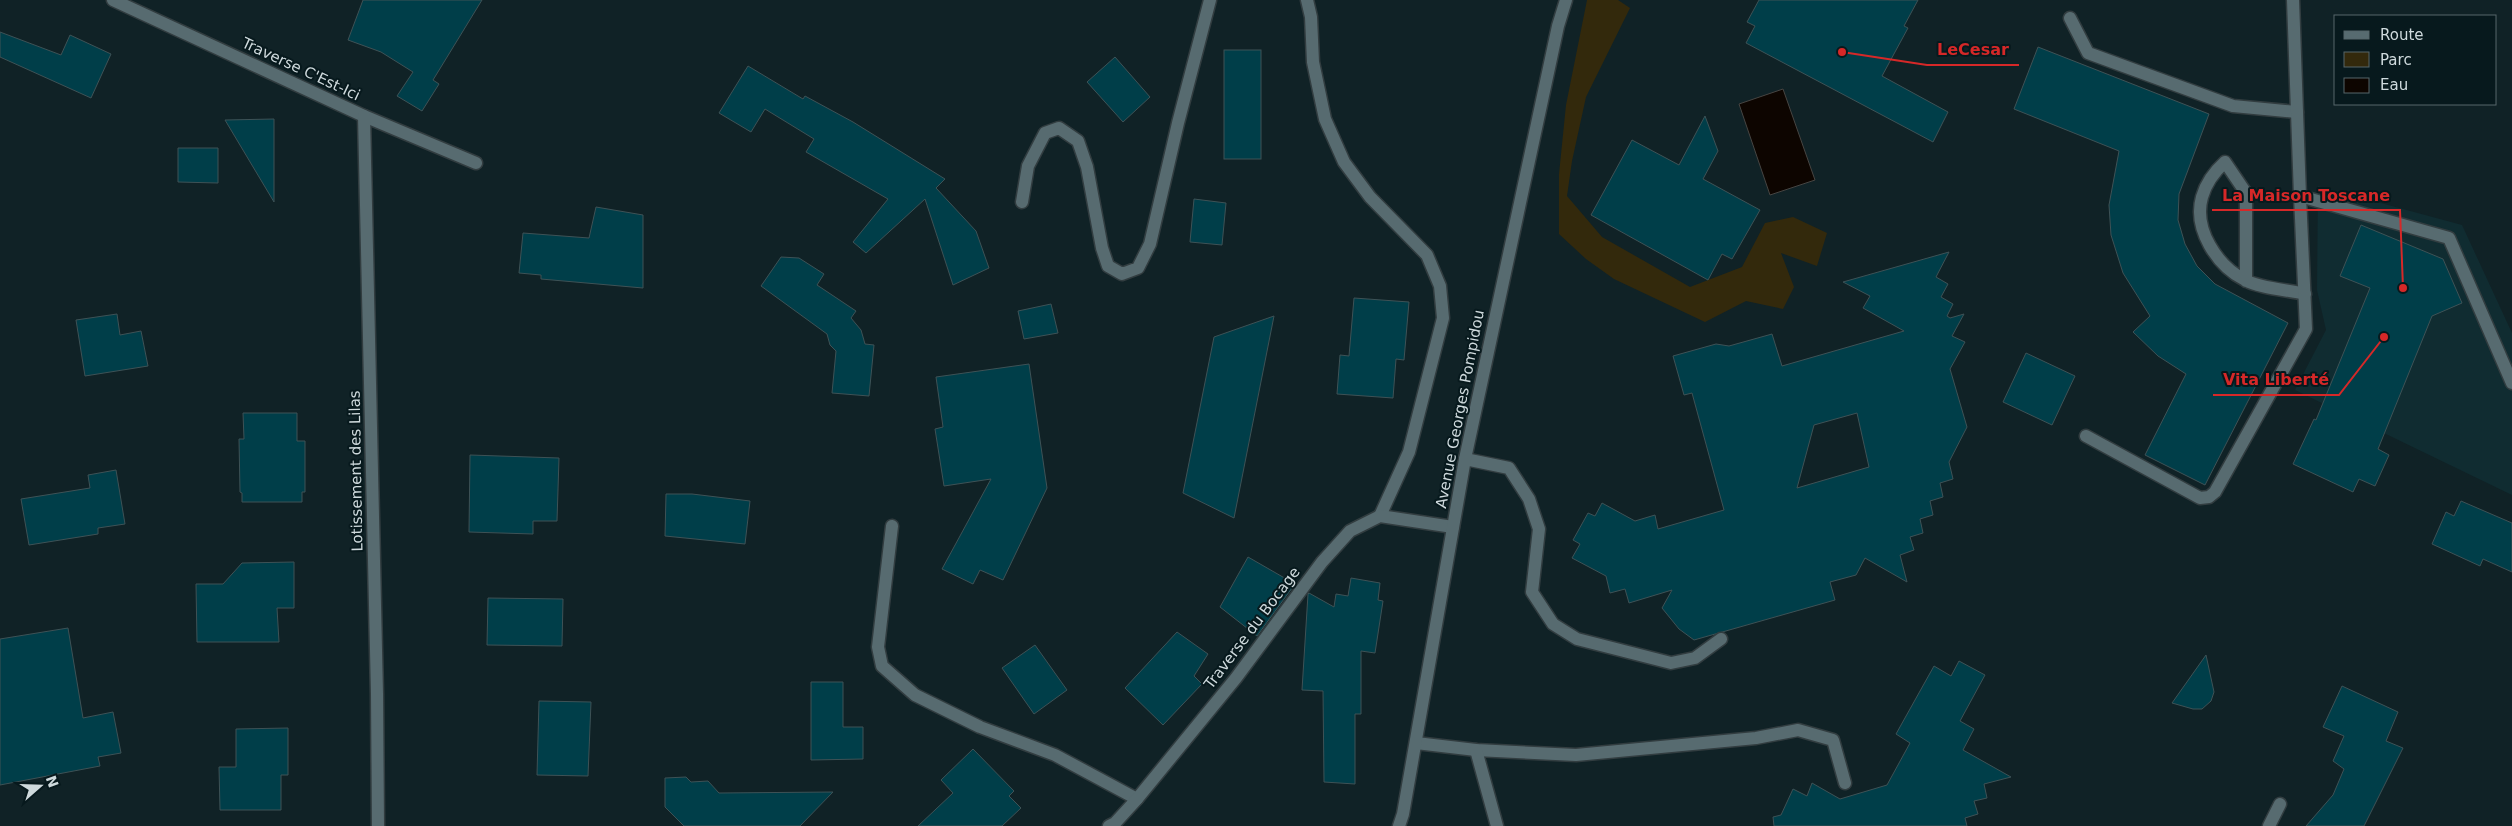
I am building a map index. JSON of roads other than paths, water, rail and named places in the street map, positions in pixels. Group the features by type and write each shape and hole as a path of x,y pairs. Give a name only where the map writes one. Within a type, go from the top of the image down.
{"street":[{"name":"Traverse C'Est-Ici","path":"113,0 364,116 476,163"},
{"path":"1022,202 1028,166 1045,133 1059,128 1078,141 1087,167 1102,248 1108,266 1122,274 1138,268 1150,244 1178,123 1210,0"},
{"path":"1307,0 1311,17 1313,62 1325,119 1344,162 1370,197 1427,256 1440,286 1443,318 1409,452 1380,516 1453,527"},
{"name":"Avenue Georges Pompidou","path":"1398,826 1403,814 1416,743 1465,459 1556,35 1566,0"},
{"path":"2086,436 2200,498 2209,497 2216,492 2306,329 2294,0"},
{"path":"2070,18 2088,53 2232,106 2297,112"},
{"name":"Lotissement des Lilas","path":"364,116 377,684 378,826"},
{"path":"2246,281 2246,193 2225,162 2215,172 2201,198 2202,225 2207,241 2227,268 2246,281 2305,294"},
{"path":"2300,196 2449,238 2512,383"},
{"path":"1465,459 1509,468 1529,498 1539,529 1532,592 1553,624 1577,639 1671,664 1695,658 1721,639"},
{"name":"Traverse du Bocage","path":"1109,826 1115,823 1137,799 1236,678 1322,562 1350,531 1380,516"},
{"path":"892,526 878,647 882,666 915,695 980,727 1055,755 1137,799"},
{"path":"1416,743 1476,750 1576,755 1756,738 1798,730 1833,740 1845,783"},
{"path":"1476,750 1497,826"},
{"path":"2269,826 2280,804"}],"water":[{"path":"1783,89 1815,180 1770,195 1739,104"}],"place":[{"name":"LeCesar","path":"1842,52"},
{"name":"La Maison Toscane","path":"2403,288"},
{"name":"Vita Liberté","path":"2384,337"}]}
